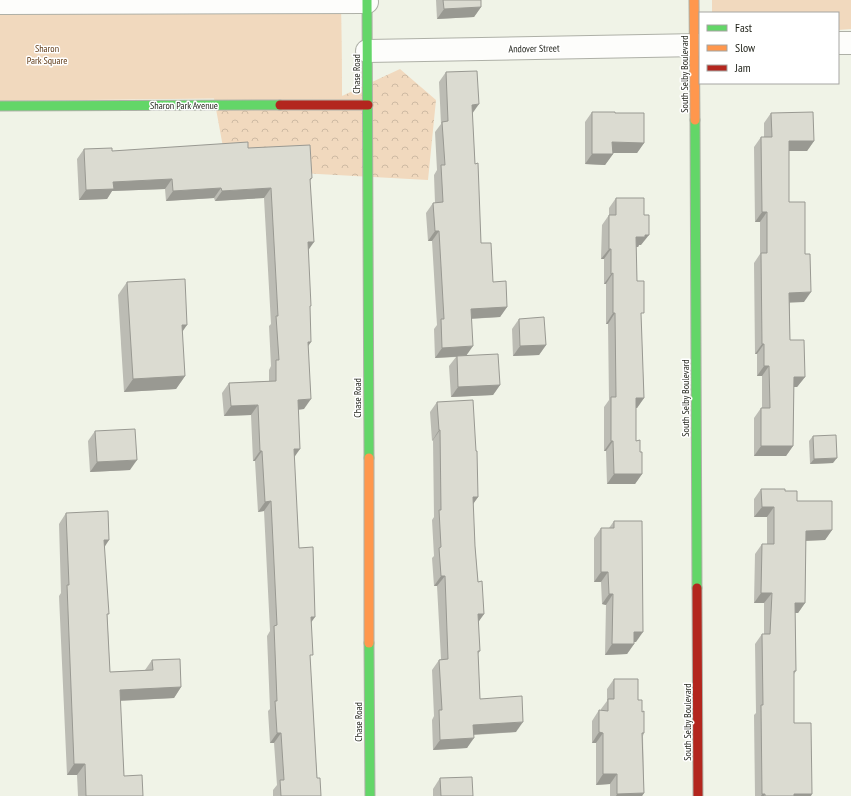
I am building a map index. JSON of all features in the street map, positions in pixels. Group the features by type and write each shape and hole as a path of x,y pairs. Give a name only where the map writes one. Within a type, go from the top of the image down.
{"street":[{"name":"South Selby Boulevard","path":"694,0 697,45 698,796"},
{"path":"0,3 367,1"},
{"name":"Chase Road","path":"367,1 370,796"},
{"path":"839,43 851,43"},
{"name":"Andover Street","path":"368,51 697,45"},
{"name":"Sharon Park Avenue","path":"0,106 368,104"}],"green space":[{"path":"712,0 851,0 851,29 839,30 839,12 712,12"},
{"path":"341,4 342,96 400,69 436,100 428,180 227,169 214,98"},
{"name":"Sharon Park Square","path":"341,4 342,97 0,101 0,8"}],"building":[{"path":"443,0 481,0 481,7 444,9"},
{"path":"477,71 479,104 472,105 475,164 478,163 481,243 491,243 493,282 506,281 507,307 471,309 473,346 442,348 441,319 444,319 439,231 435,231 433,203 443,202 441,165 445,165 442,122 448,121 446,72"},
{"path":"592,112 644,113 644,143 612,142 613,154 592,154"},
{"path":"813,112 814,141 789,141 789,202 805,202 805,254 810,254 811,292 789,293 790,340 804,340 805,377 794,377 793,446 761,446 761,408 770,408 769,366 764,366 764,344 762,344 761,253 767,253 767,212 762,212 761,137 772,137 771,113"},
{"path":"248,142 248,148 310,145 312,178 310,179 314,242 308,242 311,342 308,342 311,399 298,400 300,449 294,449 299,548 313,547 315,617 311,617 313,655 310,655 317,778 320,778 321,796 281,796 280,780 284,780 281,733 277,733 275,701 277,701 274,626 277,625 271,501 265,502 262,451 260,451 258,405 231,406 229,383 276,381 276,360 279,360 276,316 278,316 271,188 222,191 221,188 173,191 172,179 113,182 114,189 86,190 84,149 112,148 112,151"},
{"path":"616,198 644,198 644,215 649,215 649,235 645,235 645,237 636,237 637,281 644,281 644,313 641,313 644,398 636,398 636,441 640,440 640,452 642,452 642,474 614,474 613,441 611,441 611,397 616,397 615,313 613,313 613,273 611,274 611,249 609,249 609,215 616,215"},
{"path":"185,279 187,325 182,325 185,376 133,379 127,282"},
{"path":"544,317 546,345 520,346 519,319"},
{"path":"498,354 500,385 458,387 457,356"},
{"path":"473,400 477,451 478,497 473,497 475,546 478,582 482,581 484,614 478,614 480,699 522,696 523,722 473,725 474,738 440,740 439,710 442,710 439,660 448,659 445,576 441,576 439,548 441,547 439,510 441,510 440,430 437,402"},
{"path":"135,429 137,460 97,462 95,431"},
{"path":"836,435 837,458 814,459 813,436"},
{"path":"761,489 785,489 785,491 797,491 797,501 832,501 832,530 806,531 805,603 795,603 796,671 794,671 794,723 811,723 812,794 794,794 794,796 765,796 765,794 762,794 762,634 770,634 772,593 761,593 762,544 774,544 774,507 762,507"},
{"path":"108,511 109,540 104,540 109,614 107,614 110,672 153,670 152,660 180,659 181,687 120,690 124,776 142,775 143,796 86,796 85,764 74,764 67,585 69,585 66,513"},
{"path":"614,521 642,521 643,632 634,632 634,644 612,644 613,594 609,594 608,572 601,572 601,528 614,528"},
{"path":"614,679 638,679 638,700 642,700 642,712 644,711 644,733 642,733 644,793 617,794 617,774 603,774 603,733 599,732 599,710 608,711 608,699 614,699"},
{"path":"472,777 473,796 441,796 440,778"}],"traffic: fast":[{"path":"367,0 369,458"},
{"path":"0,106 280,105"},
{"path":"695,120 697,588"},
{"path":"369,643 370,796"}],"traffic: slow":[{"path":"694,0 695,120"},
{"path":"369,458 369,643"}],"traffic: jam":[{"path":"280,105 368,105"},
{"path":"697,588 698,796"}]}
